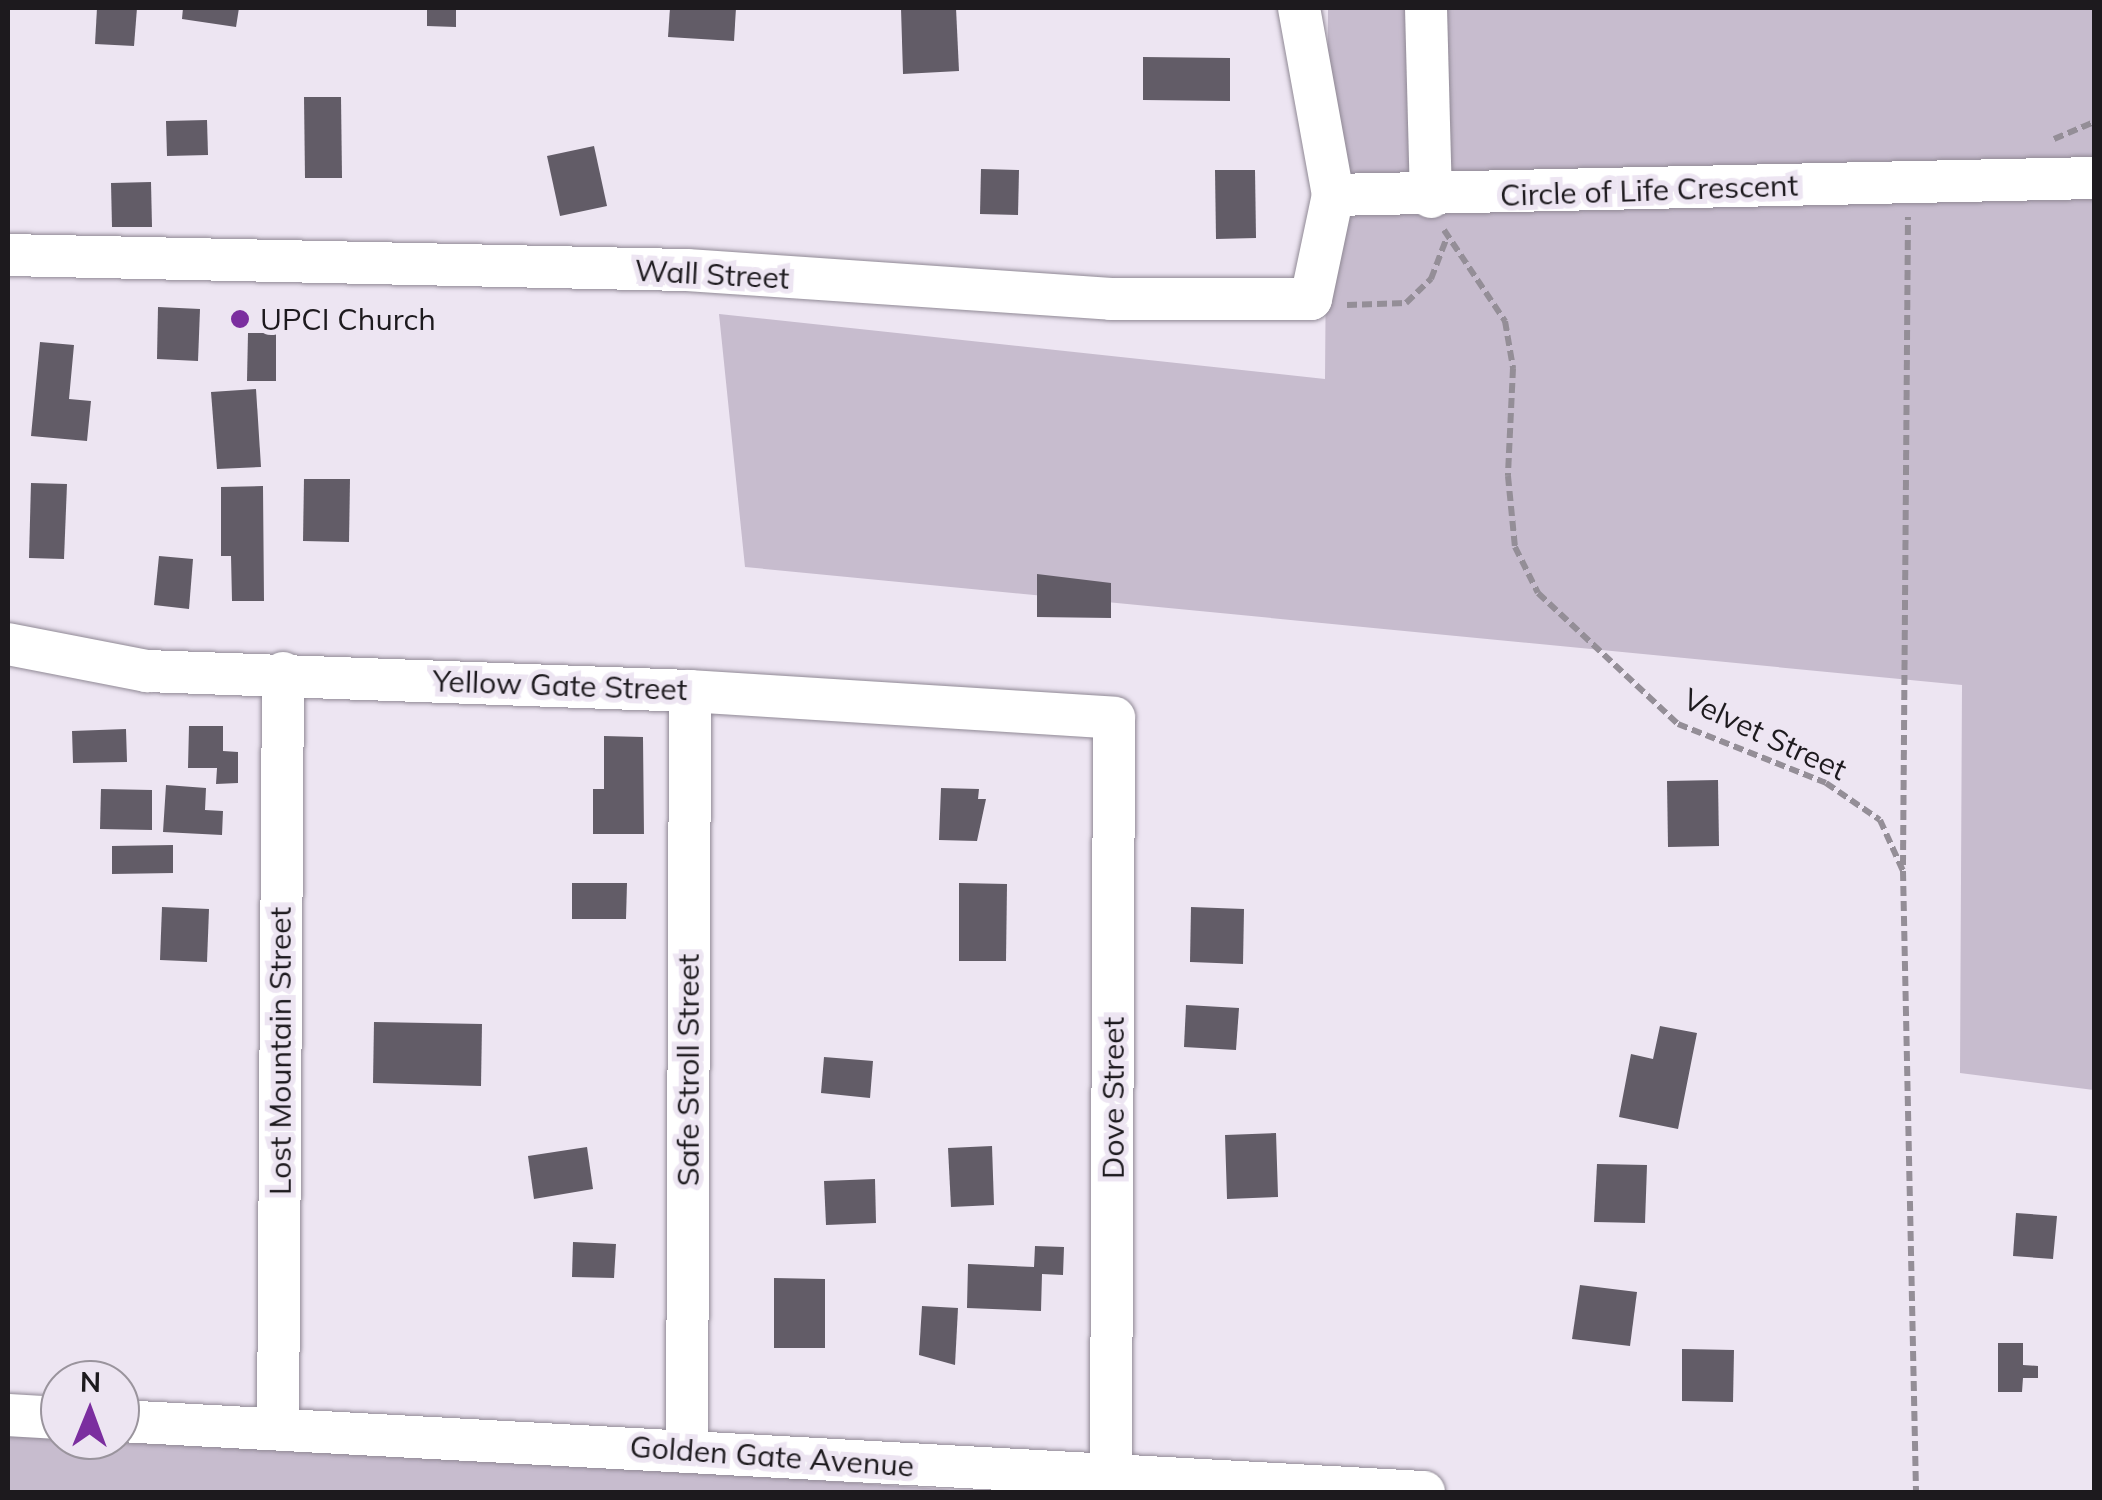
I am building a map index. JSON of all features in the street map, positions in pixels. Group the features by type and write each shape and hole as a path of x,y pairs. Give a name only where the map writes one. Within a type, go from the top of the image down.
{"street":[{"path":"1299,8 1333,196 1311,299"},
{"path":"1426,8 1430,196"},
{"name":"Circle of Life Crescent","path":"1333,196 1965,178 2094,178"},
{"name":"Wall Street","path":"8,255 686,270 1111,299 1311,299"},
{"name":"Yellow Gate Street","path":"8,644 148,671 690,691 1114,718"},
{"name":"Lost Mountain Street","path":"278,1430 283,674"},
{"name":"Safe Stroll Street","path":"687,1450 690,691"},
{"name":"Dove Street","path":"1111,1478 1114,718"},
{"path":"8,1415 40,1417"},
{"name":"Golden Gate Avenue","path":"140,1422 687,1450 1111,1478 1424,1492"}],"path":[{"path":"1902,871 1908,182"},
{"name":"Velvet Street","path":"1430,196 1446,237 1505,321 1513,368 1508,476 1515,547 1538,593 1678,724 1826,783 1880,820 1902,871 1916,1492"},
{"path":"1311,299 1362,307 1406,303 1432,279 1446,237"}],"shaded area":[{"path":"1328,8 2094,8 2094,1090 1960,1073 1962,685 745,567 719,314 1325,379"},
{"path":"8,1423 40,1425 40,1460 140,1460 140,1432 985,1492 8,1492"}],"building":[{"path":"97,8 137,8 134,46 95,44"},
{"path":"183,8 239,8 236,27 182,19"},
{"path":"427,8 456,8 456,27 427,26"},
{"path":"670,8 736,8 734,41 668,37"},
{"path":"901,8 956,8 959,71 903,74"},
{"path":"1143,57 1230,58 1230,101 1143,100"},
{"path":"304,97 341,97 342,178 305,178"},
{"path":"207,120 208,155 167,156 166,121"},
{"path":"594,146 607,206 560,216 547,156"},
{"path":"981,169 1019,170 1018,215 980,214"},
{"path":"1215,170 1255,170 1256,238 1216,239"},
{"path":"151,182 152,227 112,227 111,183"},
{"path":"158,307 200,309 198,361 157,359"},
{"path":"248,333 276,333 276,381 247,381"},
{"path":"40,342 74,345 69,399 91,401 87,441 31,436"},
{"path":"256,389 261,467 217,469 211,392"},
{"path":"304,479 350,479 349,542 303,541"},
{"path":"31,483 67,484 64,559 29,558"},
{"path":"263,486 264,601 232,601 231,556 221,556 221,487"},
{"path":"159,556 193,559 189,609 154,605"},
{"path":"1037,574 1111,583 1111,618 1037,617"},
{"path":"189,726 223,726 223,751 238,752 238,783 216,784 217,768 188,768"},
{"path":"126,729 127,762 73,763 72,731"},
{"path":"604,736 643,737 644,834 593,834 593,789 604,789"},
{"path":"1718,780 1719,846 1668,847 1667,781"},
{"path":"166,785 206,788 205,810 223,811 222,835 163,832"},
{"path":"941,788 979,789 978,799 986,799 977,841 939,840"},
{"path":"101,789 152,790 152,830 100,829"},
{"path":"173,845 173,873 112,874 112,846"},
{"path":"572,883 627,883 626,919 572,919"},
{"path":"959,883 1007,884 1006,961 959,961"},
{"path":"162,907 209,909 207,962 160,960"},
{"path":"1191,907 1244,909 1243,964 1190,962"},
{"path":"1186,1005 1239,1008 1236,1050 1184,1047"},
{"path":"374,1022 482,1024 481,1086 373,1083"},
{"path":"1660,1026 1697,1033 1678,1129 1619,1117 1631,1054 1653,1059"},
{"path":"824,1057 873,1061 870,1098 821,1093"},
{"path":"1276,1133 1278,1197 1227,1199 1225,1135"},
{"path":"992,1146 994,1205 951,1207 948,1148"},
{"path":"587,1147 593,1189 534,1199 528,1156"},
{"path":"1597,1164 1647,1165 1645,1223 1594,1222"},
{"path":"875,1179 876,1223 826,1225 824,1181"},
{"path":"2016,1213 2057,1216 2053,1259 2013,1256"},
{"path":"573,1242 616,1244 614,1278 572,1277"},
{"path":"1035,1246 1064,1247 1063,1275 1042,1274 1041,1311 967,1308 968,1264 1034,1267"},
{"path":"774,1278 825,1279 825,1348 774,1348"},
{"path":"1580,1285 1637,1292 1630,1346 1572,1339"},
{"path":"922,1306 958,1308 955,1365 919,1355"},
{"path":"1998,1343 2023,1343 2023,1365 2038,1366 2038,1378 2023,1378 2022,1392 1998,1392"},
{"path":"1682,1349 1734,1350 1733,1402 1682,1401"}],"place":[{"name":"UPCI Church","path":"240,319"}]}
